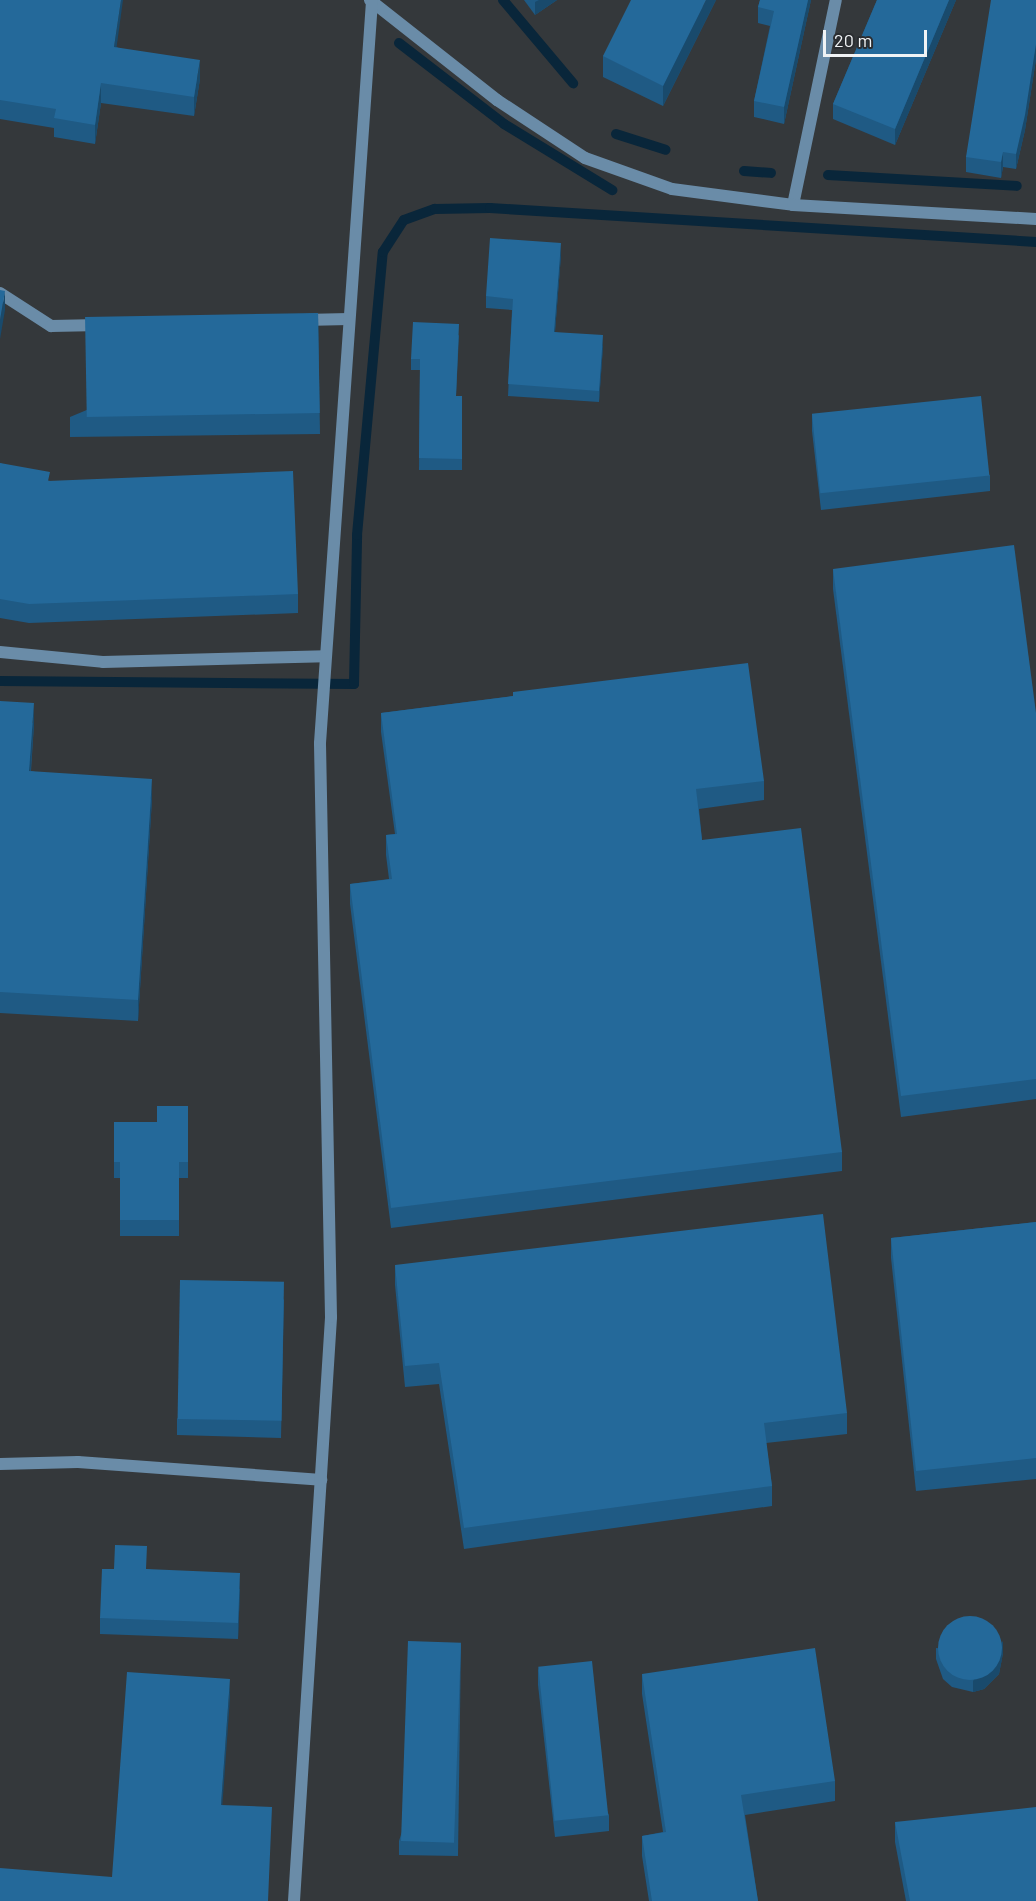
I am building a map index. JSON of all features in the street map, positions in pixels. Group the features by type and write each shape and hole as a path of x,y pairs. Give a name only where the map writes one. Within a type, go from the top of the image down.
{"street":[{"path":"793,205 836,0"},
{"path":"371,1 497,100 585,158 672,189 793,205 1036,219"},
{"path":"294,1901 331,1317 320,743 371,1"},
{"path":"0,293 51,326 111,325"},
{"path":"290,321 349,319"},
{"path":"0,652 103,662 325,656"},
{"path":"0,1464 78,1462 321,1480"}],"building":[{"path":"0,0 121,0 114,47 200,60 194,97 101,83 95,125 54,118 56,109 0,100"},
{"path":"631,0 706,0 663,86 603,56"},
{"path":"760,0 808,0 784,107 754,101 774,11 758,7"},
{"path":"877,0 949,0 895,129 833,104"},
{"path":"991,0 1036,0 1036,44 1025,115 1016,154 1003,152 1001,162 966,157"},
{"path":"490,238 561,243 554,332 603,335 599,391 508,384 513,299 486,296"},
{"path":"0,290 5,291 0,320"},
{"path":"318,313 320,413 87,417 85,317"},
{"path":"413,322 459,324 456,396 462,396 462,459 419,458 420,359 411,359"},
{"path":"981,396 989,476 820,493 812,414"},
{"path":"0,463 50,472 48,481 293,471 298,594 29,604 0,599"},
{"path":"1014,545 1036,713 1036,1079 901,1096 833,569"},
{"path":"748,663 764,781 696,789 702,840 801,828 842,1152 391,1208 350,884 392,879 386,835 397,834 381,713 513,696 513,692"},
{"path":"0,701 34,703 29,771 152,779 138,1000 0,992"},
{"path":"157,1106 188,1106 188,1162 179,1162 179,1220 120,1220 120,1162 114,1162 114,1122 157,1122"},
{"path":"823,1214 847,1413 764,1423 772,1486 464,1528 439,1363 405,1366 395,1265"},
{"path":"1036,1222 1036,1458 916,1471 891,1238"},
{"path":"180,1280 284,1282 282,1421 178,1419"},
{"path":"115,1545 147,1546 146,1569 240,1573 238,1623 100,1618 102,1569 114,1569"},
{"path":"964,1616 976,1616 993,1625 1000,1636 1002,1648 1000,1660 993,1671 976,1680 964,1680 952,1675 943,1666 938,1654 938,1642 943,1630 952,1621"},
{"path":"408,1641 461,1643 454,1843 401,1841"},
{"path":"815,1648 835,1781 741,1795 758,1901 652,1901 642,1836 666,1832 642,1674"},
{"path":"592,1661 608,1815 554,1821 538,1667"},
{"path":"127,1672 230,1679 221,1805 272,1807 268,1901 0,1901 0,1868 112,1877"},
{"path":"1036,1807 1036,1901 910,1901 895,1822"}],"waterway":[{"path":"503,0 573,83"},
{"path":"399,43 504,124 612,190"},
{"path":"616,134 666,150"},
{"path":"744,171 771,173"},
{"path":"828,175 1017,186"},
{"path":"0,681 354,684 357,535 383,252 404,220 435,209 490,208 1036,242"}]}
